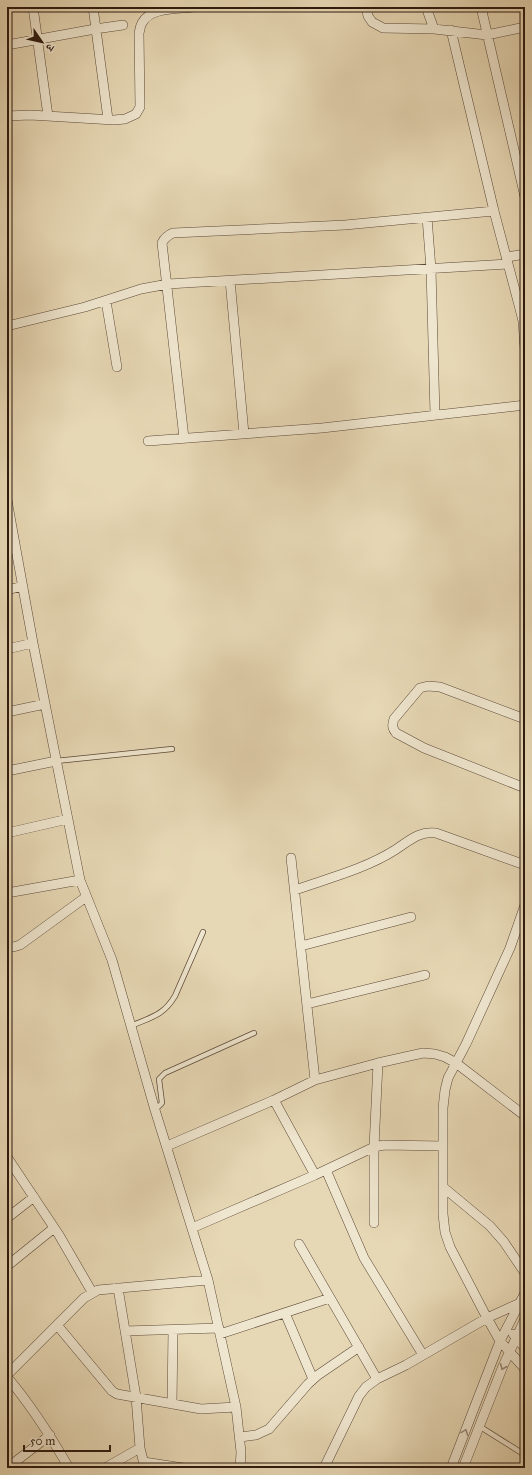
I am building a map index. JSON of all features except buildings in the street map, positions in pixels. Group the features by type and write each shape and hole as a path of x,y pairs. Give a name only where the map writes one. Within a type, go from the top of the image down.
{"street":[{"path":"33,7 48,116"},
{"path":"93,7 108,119"},
{"path":"7,116 125,119 134,116 140,107 139,33 142,23 146,18 157,12 193,7"},
{"path":"366,7 368,16 372,22 383,28 451,30 487,35 525,27"},
{"path":"426,7 434,29"},
{"path":"481,7 525,196"},
{"path":"7,45 123,25"},
{"path":"451,30 522,321 525,349"},
{"path":"184,438 168,284 162,243 167,235 173,233 345,226 494,210"},
{"path":"427,217 431,269 435,415"},
{"path":"7,326 85,307 141,288 168,284 431,269 507,261 525,254"},
{"path":"230,280 244,434"},
{"path":"106,301 117,367"},
{"path":"148,441 322,428 525,405"},
{"path":"7,500 9,526 23,586 80,880 112,960 155,1110 208,1280 236,1407 241,1452 240,1468"},
{"path":"7,590 23,586"},
{"path":"7,649 33,643"},
{"path":"525,720 440,687 428,686 420,688 394,719 392,725 396,733 424,748 525,788"},
{"path":"7,712 45,704"},
{"path":"7,771 56,761"},
{"path":"7,832 68,819"},
{"path":"295,890 369,864 417,835 426,832 436,832 525,866"},
{"path":"291,858 315,1080"},
{"path":"7,893 80,880"},
{"path":"7,945 14,947 20,945 86,897"},
{"path":"525,905 510,948 466,1044 448,1078 445,1090 443,1146 443,1214 445,1232 450,1247 500,1341 525,1369"},
{"path":"301,946 411,916"},
{"path":"307,1004 425,975"},
{"path":"167,1146 274,1100 315,1080 378,1062 423,1053 440,1056 456,1063 525,1116"},
{"path":"374,1223 374,1147 378,1062"},
{"path":"274,1100 315,1175"},
{"path":"192,1228 315,1175 374,1147 384,1145 443,1146"},
{"path":"7,1157 54,1228 92,1292"},
{"path":"326,1170 364,1258 423,1355"},
{"path":"443,1187 490,1226 504,1242 525,1272"},
{"path":"7,1218 34,1197"},
{"path":"7,1266 54,1228"},
{"path":"299,1244 377,1380"},
{"path":"69,1468 50,1434 28,1402 7,1376 92,1292 98,1290 208,1280"},
{"path":"118,1288 136,1397 140,1448 144,1465 183,1468"},
{"path":"451,1468 500,1341 525,1293"},
{"path":"126,1331 220,1331 285,1313 330,1298"},
{"path":"324,1468 359,1396 366,1387 487,1318 520,1303"},
{"path":"285,1313 314,1379"},
{"path":"462,1468 509,1352 525,1319"},
{"path":"57,1325 112,1391 122,1396 136,1397 201,1409 236,1407"},
{"path":"507,1328 525,1348"},
{"path":"172,1404 173,1330"},
{"path":"240,1437 256,1435 269,1429 314,1379 359,1347"},
{"path":"7,1468 50,1434"},
{"path":"104,1468 140,1448"}],"lane":[{"path":"56,761 172,749"},
{"path":"131,1026 163,1012 170,1005 203,932"},
{"path":"155,1110 162,1103 159,1079 165,1073 254,1033"},
{"path":"479,1426 525,1455"}]}
